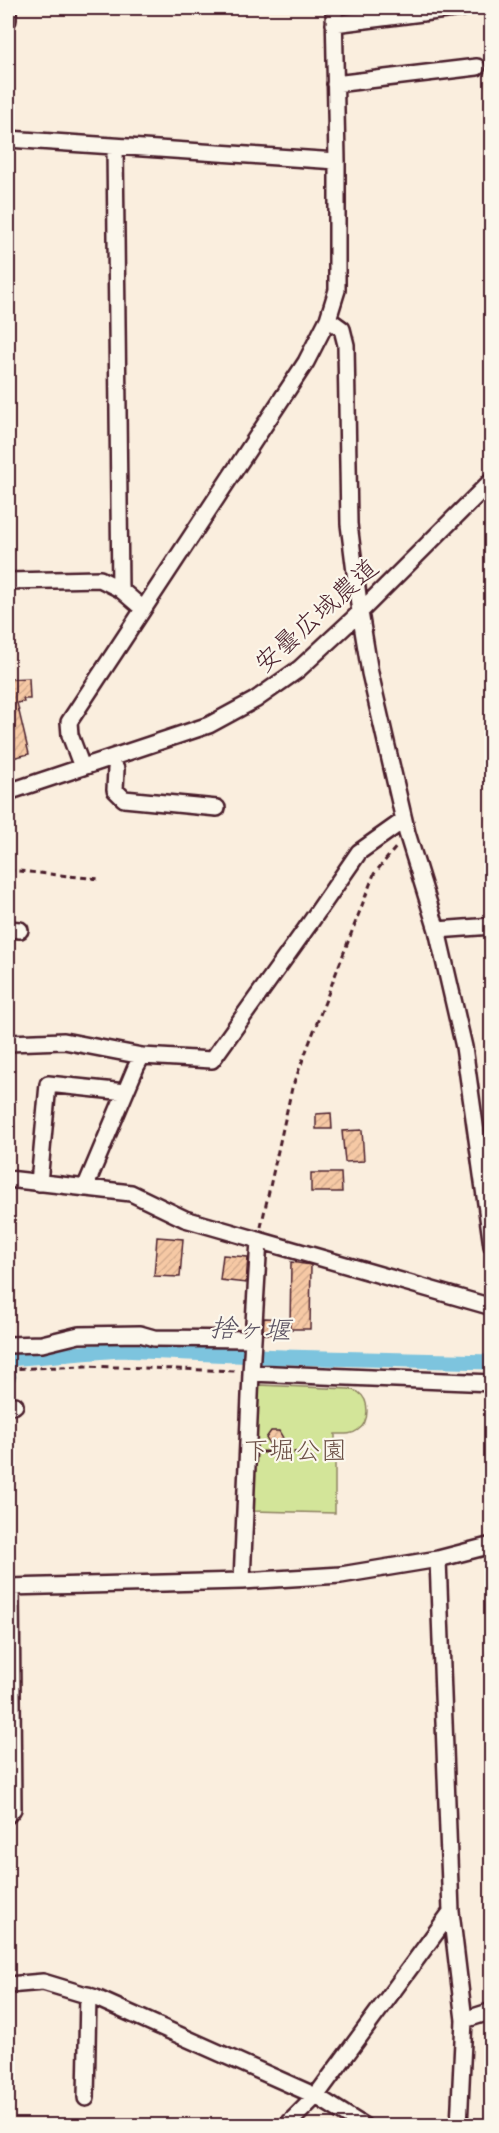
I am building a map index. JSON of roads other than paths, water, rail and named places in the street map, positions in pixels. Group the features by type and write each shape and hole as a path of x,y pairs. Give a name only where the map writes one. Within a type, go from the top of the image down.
{"street":[{"path":"8,8 8,20"},
{"path":"82,767 70,735 69,722 142,608 223,491 287,392 328,320 337,290 338,161 334,8"},
{"path":"334,24 462,8"},
{"path":"335,84 477,67"},
{"path":"8,139 338,161"},
{"path":"115,147 120,590"},
{"path":"328,320 342,329 346,345 349,524 370,673 406,827 437,930 464,1047 492,1246"},
{"name":"安曇広域農道","path":"8,792 209,724 255,700 299,669 360,612 492,480"},
{"path":"8,581 100,579 120,590 142,608"},
{"path":"116,769 115,790 123,799 217,808"},
{"path":"8,1043 64,1041 142,1056 212,1060 359,852 406,827"},
{"path":"437,930 492,926"},
{"path":"85,1188 142,1056"},
{"path":"39,1183 48,1084 125,1092"},
{"path":"8,1179 131,1193 185,1219 492,1307"},
{"path":"242,1581 249,1452 248,1370 254,1339 259,1240"},
{"path":"8,1345 42,1344 79,1335 140,1334 154,1338 254,1339"},
{"path":"248,1370 492,1383"},
{"path":"8,1815 13,1809 9,1587 242,1581 341,1575 438,1559 492,1545"},
{"path":"438,1559 451,1912 464,2020 459,2126"},
{"path":"286,2126 316,2096 451,1912"},
{"path":"8,1985 43,1982 88,1995 316,2096 364,2126"},
{"path":"86,2098 88,1995"},
{"path":"464,2020 492,2011"}],"waterway":[{"name":"捨ヶ堰","path":"8,1359 120,1350 492,1362"},
{"path":"8,1392 14,1377 12,1358"}],"park label":[{"name":"下堀公園","path":"295,1450"}]}
